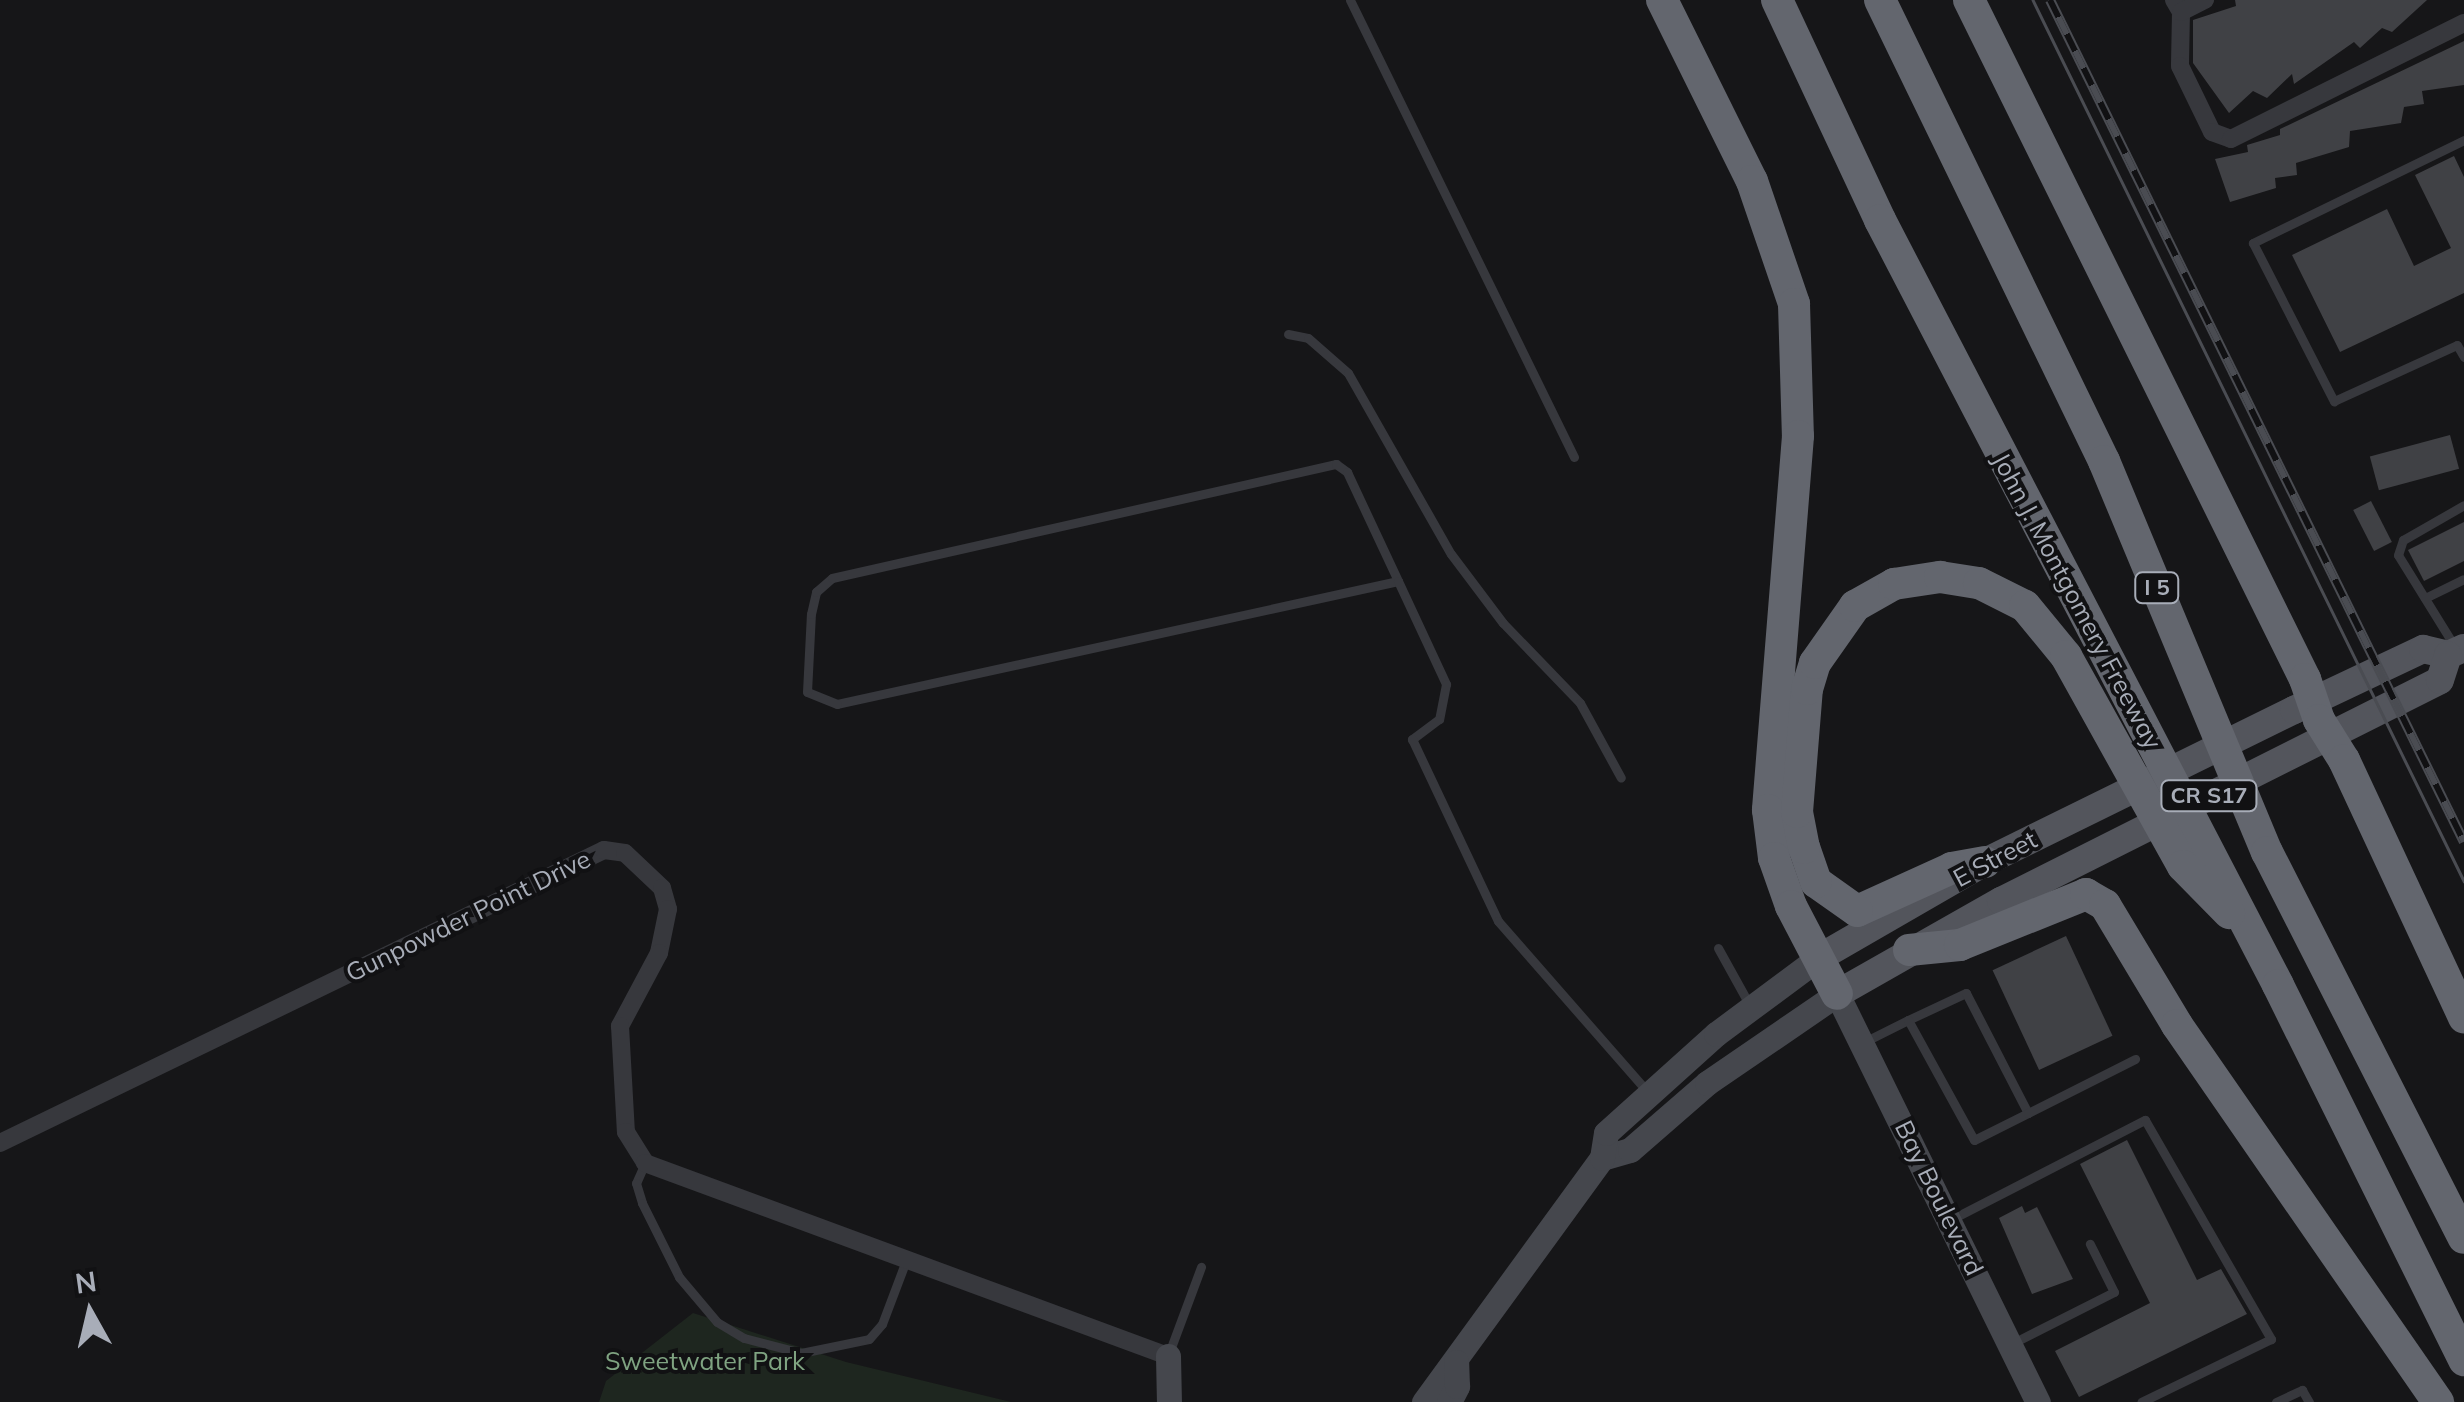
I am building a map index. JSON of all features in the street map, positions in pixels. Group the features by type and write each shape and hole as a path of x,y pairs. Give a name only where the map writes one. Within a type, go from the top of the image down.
{"highway":[{"path":"1662,0 1752,181 1794,304 1798,436 1768,810 1774,858 1817,960 1837,994"},
{"name":"John J. Montgomery Freeway","path":"1777,0 1880,220 2254,938 2464,1360"},
{"name":"I 5","path":"1880,0 2104,461 2266,852 2464,1238"},
{"path":"1970,0 2298,663 2302,706 2319,741 2464,1016"},
{"path":"1985,862 1952,868 1858,911 1816,882 1804,848 1797,812 1807,689 1815,663 1854,606 1894,584 1940,578 1980,583 2025,606 2066,656 2183,866 2254,938"},
{"path":"1909,950 1960,944 2086,894 2105,905 2176,1026 2438,1402"}],"main road":[{"name":"E Street","path":"1424,1402 1602,1158 1606,1133 1648,1092 1751,1006 1817,960 1985,862 2089,810 2423,650 2458,654 2440,680 1909,950 1707,1083 1630,1150 1602,1158"},
{"name":"Bay Boulevard","path":"1837,994 2038,1402"},
{"path":"1408,1402 1463,1322 1492,1306"},
{"path":"1168,1356 1169,1402"},
{"name":"E Street","path":"1450,1402 1457,1386 1456,1362"}],"street":[{"path":"2205,0 2178,6 2180,66 2212,132 2231,139 2464,23"},
{"name":"Gunpowder Point Drive","path":"0,1143 604,850 625,853 643,866 662,888 668,909 659,953 620,1026 626,1132 645,1163"},
{"path":"645,1163 1168,1356"}],"lane":[{"path":"1350,0 1574,457"},
{"path":"2464,140 2253,243 2334,401 2461,343 2464,357"},
{"path":"1288,334 1308,338 1348,373 1451,554 1503,624 1580,703 1621,778"},
{"path":"1398,581 837,704 807,692 811,614 816,592 832,578 1336,464 1348,472 1446,684 1438,719 1412,739 1498,921 1648,1092"},
{"path":"2458,654 2399,548 2464,505"},
{"path":"2426,598 2464,578"},
{"path":"1718,948 1751,1006"},
{"path":"1863,1042 1966,992 2028,1113"},
{"path":"1908,1020 1974,1140 2135,1060"},
{"path":"1950,1220 2145,1120 2270,1339 2142,1402"},
{"path":"645,1163 639,1193 678,1277 717,1322 744,1338 800,1353 869,1339 882,1324 905,1262"},
{"path":"2010,1345 2114,1292 2090,1244"},
{"path":"1168,1356 1201,1266"},
{"path":"2276,1402 2302,1390 2309,1402"}],"green space":[{"name":"Sweetwater Park","path":"693,1313 846,1362 1011,1402 599,1402 606,1381"}],"building":[{"path":"2235,0 2427,0 2392,32 2382,28 2360,48 2354,42 2294,84 2292,74 2267,98 2253,91 2229,113 2193,63 2193,20 2236,6"},
{"path":"2464,41 2464,85 2422,91 2424,104 2404,107 2401,123 2350,131 2349,147 2296,163 2297,175 2275,178 2276,188 2230,202 2215,159 2248,152 2247,145 2280,135 2280,129"},
{"path":"2454,156 2464,177 2464,293 2340,352 2292,255 2387,209 2414,266 2451,248 2415,175"},
{"path":"2450,435 2459,469 2379,490 2370,456"},
{"path":"2371,501 2392,542 2374,551 2353,510"},
{"path":"2464,522 2464,561 2424,581 2408,550"},
{"path":"2066,936 2112,1036 2039,1070 1993,970"},
{"path":"2127,1140 2197,1280 2221,1269 2247,1314 2079,1397 2055,1351 2150,1303 2080,1164"},
{"path":"2022,1206 2025,1213 2037,1207 2073,1279 2032,1294 1999,1218"}],"tram line":[{"path":"2033,0 2464,881"}],"railway":[{"path":"2050,0 2464,842"}]}
